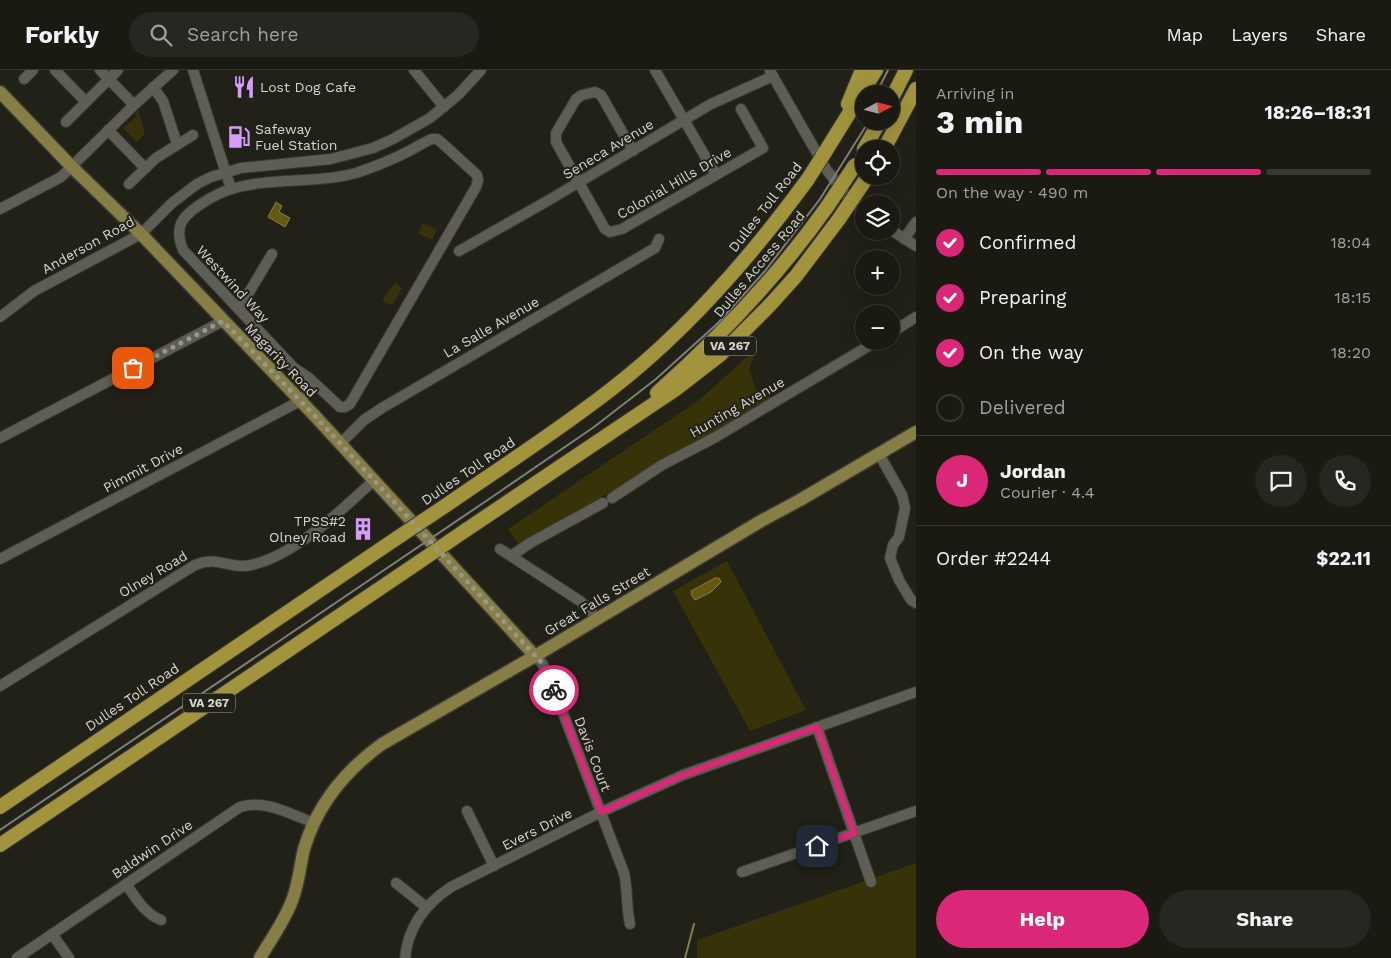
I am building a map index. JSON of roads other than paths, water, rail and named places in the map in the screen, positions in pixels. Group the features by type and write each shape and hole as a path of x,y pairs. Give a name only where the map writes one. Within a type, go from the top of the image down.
{"highway":[{"path":"846,109 856,70"},
{"path":"835,135 862,70"},
{"path":"835,135 876,70"},
{"path":"898,85 906,70"},
{"path":"900,121 916,89"},
{"path":"900,123 916,98"},
{"name":"Dulles Toll Road","path":"0,807 558,429 611,390 660,347 731,276 777,221 808,179 835,135"},
{"name":"Dulles Access Road","path":"594,444 652,398 720,334 784,265 855,165"},
{"name":"VA 267","path":"0,845 676,389 720,355 769,306 800,270 862,185"}],"main road":[{"name":"Magarity Road","path":"0,92 72,167 141,234 300,401 535,656"},
{"name":"Great Falls Street","path":"260,958 292,902 304,852 314,823 331,794 354,765 382,744 916,432"}],"street":[{"path":"24,79 33,70"},
{"path":"55,70 86,102"},
{"path":"100,70 134,104"},
{"path":"66,122 118,70"},
{"path":"0,209 61,177 134,104 173,70"},
{"path":"193,70 231,189"},
{"path":"414,70 444,107"},
{"name":"Anderson Road","path":"0,317 34,291 141,234 184,193 197,184 226,172 257,165 331,159 381,144 412,129 444,107 480,70"},
{"path":"655,70 716,175"},
{"path":"772,73 826,169 847,196 855,203"},
{"name":"Seneca Avenue","path":"459,251 720,99 772,73"},
{"path":"153,87 163,101 177,144"},
{"name":"Colonial Hills Drive","path":"633,151 600,95 595,92 582,95 576,99 556,132 555,137 579,182 605,229 610,232 617,232 763,148 741,109"},
{"path":"108,130 145,168"},
{"path":"129,184 156,158 193,135"},
{"name":"Westwind Way","path":"437,139 477,175 478,180 476,187 350,404 340,407 309,378 294,368 183,250 178,239 179,226 185,216 212,197 231,189 259,183 328,179 355,173 387,162 427,140 437,139"},
{"path":"381,144 387,162"},
{"path":"904,239 915,224"},
{"path":"900,236 916,246"},
{"name":"La Salle Avenue","path":"340,444 364,420 382,408 655,248 659,239"},
{"path":"239,309 272,254"},
{"path":"900,327 916,317"},
{"path":"0,438 223,321"},
{"name":"Hunting Avenue","path":"612,498 662,465 714,438 862,350"},
{"path":"300,401 315,384"},
{"name":"Pimmit Drive","path":"0,559 300,401"},
{"path":"879,454 902,495 905,508 899,537 893,545 890,558 911,600 916,603"},
{"name":"Olney Road","path":"0,686 195,565 210,561 248,566 258,564 280,554 323,526 373,480"},
{"path":"511,556 603,503"},
{"path":"500,549 580,601 592,612 596,620"},
{"name":"Davis Court","path":"535,656 542,663 550,679 624,873 630,924"},
{"name":"Evers Drive","path":"405,958 408,939 413,928 426,908 440,894 451,887 601,812 683,775 916,692"},
{"path":"817,727 871,882"},
{"name":"Baldwin Drive","path":"17,958 233,811 248,805 265,805 314,823"},
{"path":"467,811 494,866"},
{"path":"742,872 916,811"},
{"path":"396,883 426,908"},
{"path":"126,884 144,909 161,920"},
{"path":"52,934 69,958"}],"waterway":[{"path":"685,958 694,924"}],"railway":[{"path":"880,85 888,70"},
{"path":"0,830 594,427 656,379 718,323 765,271 820,199 863,130"}],"place":[{"name":"Lost Dog Cafe","path":"244,87"},
{"name":"Safeway Fuel Station","path":"239,137"},
{"name":"TPSS#2 Olney Road","path":"363,529"}]}
